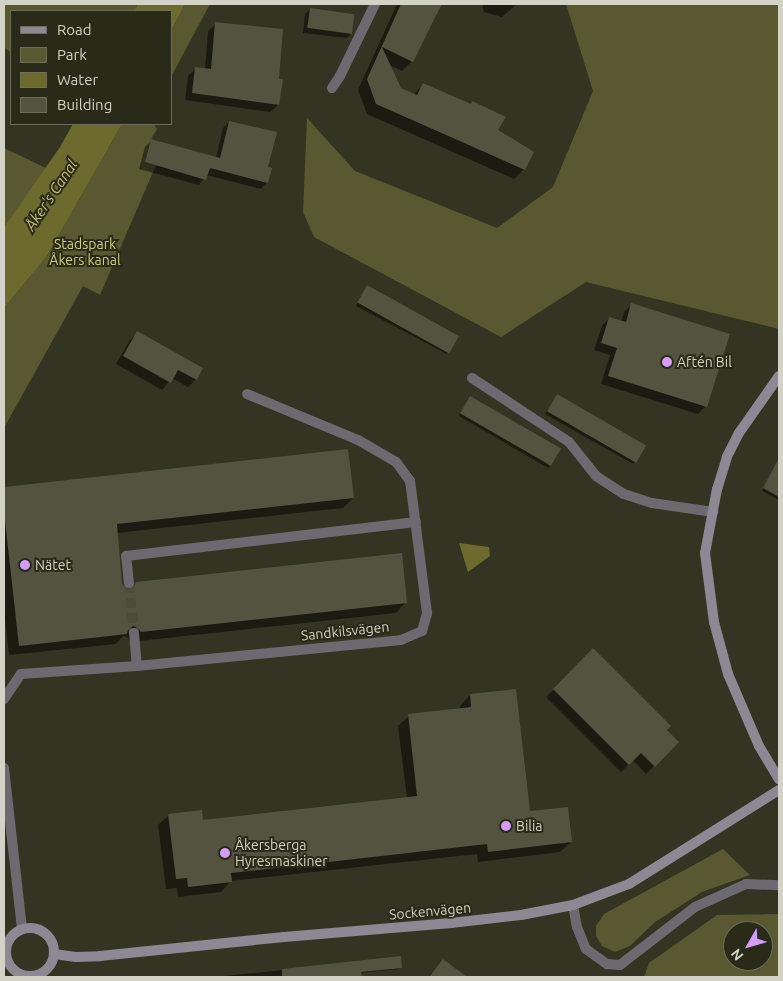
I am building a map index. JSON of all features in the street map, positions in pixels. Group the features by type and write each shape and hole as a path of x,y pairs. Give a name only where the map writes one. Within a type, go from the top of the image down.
{"street":[{"path":"332,88 340,76 375,4"},
{"path":"779,376 739,433 727,457 705,553 714,622 731,682 759,746 779,779"},
{"path":"472,378 569,442 596,476 624,494 652,503 713,512"},
{"name":"Sandkilsvägen","path":"4,698 22,674 137,666 401,640 422,631 428,613 410,481 396,462 358,440 247,394"},
{"path":"129,583 126,556 416,522"},
{"path":"134,633 137,666"},
{"path":"4,768 22,930"},
{"name":"Sockenvägen","path":"54,954 100,956 284,937 451,923 521,915 573,905 629,884 779,790"},
{"path":"573,905 576,927 586,949 607,964 620,965 695,907 746,884 779,886"},
{"path":"36,929 44,933 51,940 54,954 46,970 34,976 16,972 9,964 5,952 10,940 22,930 36,929"}],"green space":[{"path":"4,4 138,4 135,10 10,10 10,51 4,48"},
{"path":"185,4 210,4 172,75 172,29"},
{"path":"566,4 779,4 779,329 586,282 501,337 314,237 303,212 307,118 355,171 497,228 553,187 593,91"},
{"name":"Stadspark Åkers kanal","path":"121,125 155,125 157,129 151,139 145,162 156,165 100,295 83,286 4,428 4,308 47,256"},
{"path":"4,148 46,168 4,227"},
{"path":"723,849 750,875 702,892 655,922 630,946 615,952 602,946 596,936 596,926 604,914"},
{"path":"779,914 779,977 644,977 649,963 717,915"}],"water":[{"path":"138,4 185,4 172,29 172,10 135,10"},
{"name":"Åker's Canal","path":"72,125 121,125 47,256 4,308 4,227 60,147"},
{"path":"459,543 489,547 490,556 468,572"}],"building":[{"path":"401,4 442,4 413,62 382,47 401,88 417,95 423,83 471,104 472,101 506,117 498,130 534,152 525,170 376,104 367,79"},
{"path":"310,8 355,14 352,34 307,28"},
{"path":"215,22 283,29 279,79 283,79 279,105 192,93 195,67 211,69"},
{"path":"229,121 277,132 268,167 272,168 268,183 210,168 206,180 145,162 151,139 220,158"},
{"path":"367,285 459,336 449,353 357,302"},
{"name":"Aftén Bil","path":"631,303 730,334 707,407 608,376 617,348 601,343 609,317 626,322"},
{"path":"137,331 203,368 197,380 178,370 171,383 123,356"},
{"path":"557,394 646,446 636,463 547,411"},
{"path":"470,396 561,448 551,466 460,413"},
{"path":"348,449 354,498 117,524 122,584 129,590 133,588 136,582 402,553 407,603 141,632 137,627 133,626 128,630 127,634 19,646 4,512 4,487"},
{"path":"779,458 779,497 763,488"},
{"path":"593,648 671,726 667,730 679,742 655,767 641,753 629,765 553,689"},
{"path":"516,689 530,811 568,807 572,842 488,852 487,844 231,873 232,882 188,887 187,878 176,879 168,814 202,810 203,820 417,796 408,714 471,707 470,694"},
{"path":"401,956 402,968 361,972 362,977 282,977 282,969"},
{"path":"443,959 467,977 429,977"}],"tunnel":[{"path":"129,583 134,633"}],"place":[{"name":"Aftén Bil","path":"667,362"},
{"name":"Nätet","path":"25,565"},
{"name":"Bilia","path":"506,826"},
{"name":"Åkersberga Hyresmaskiner","path":"225,853"}]}
